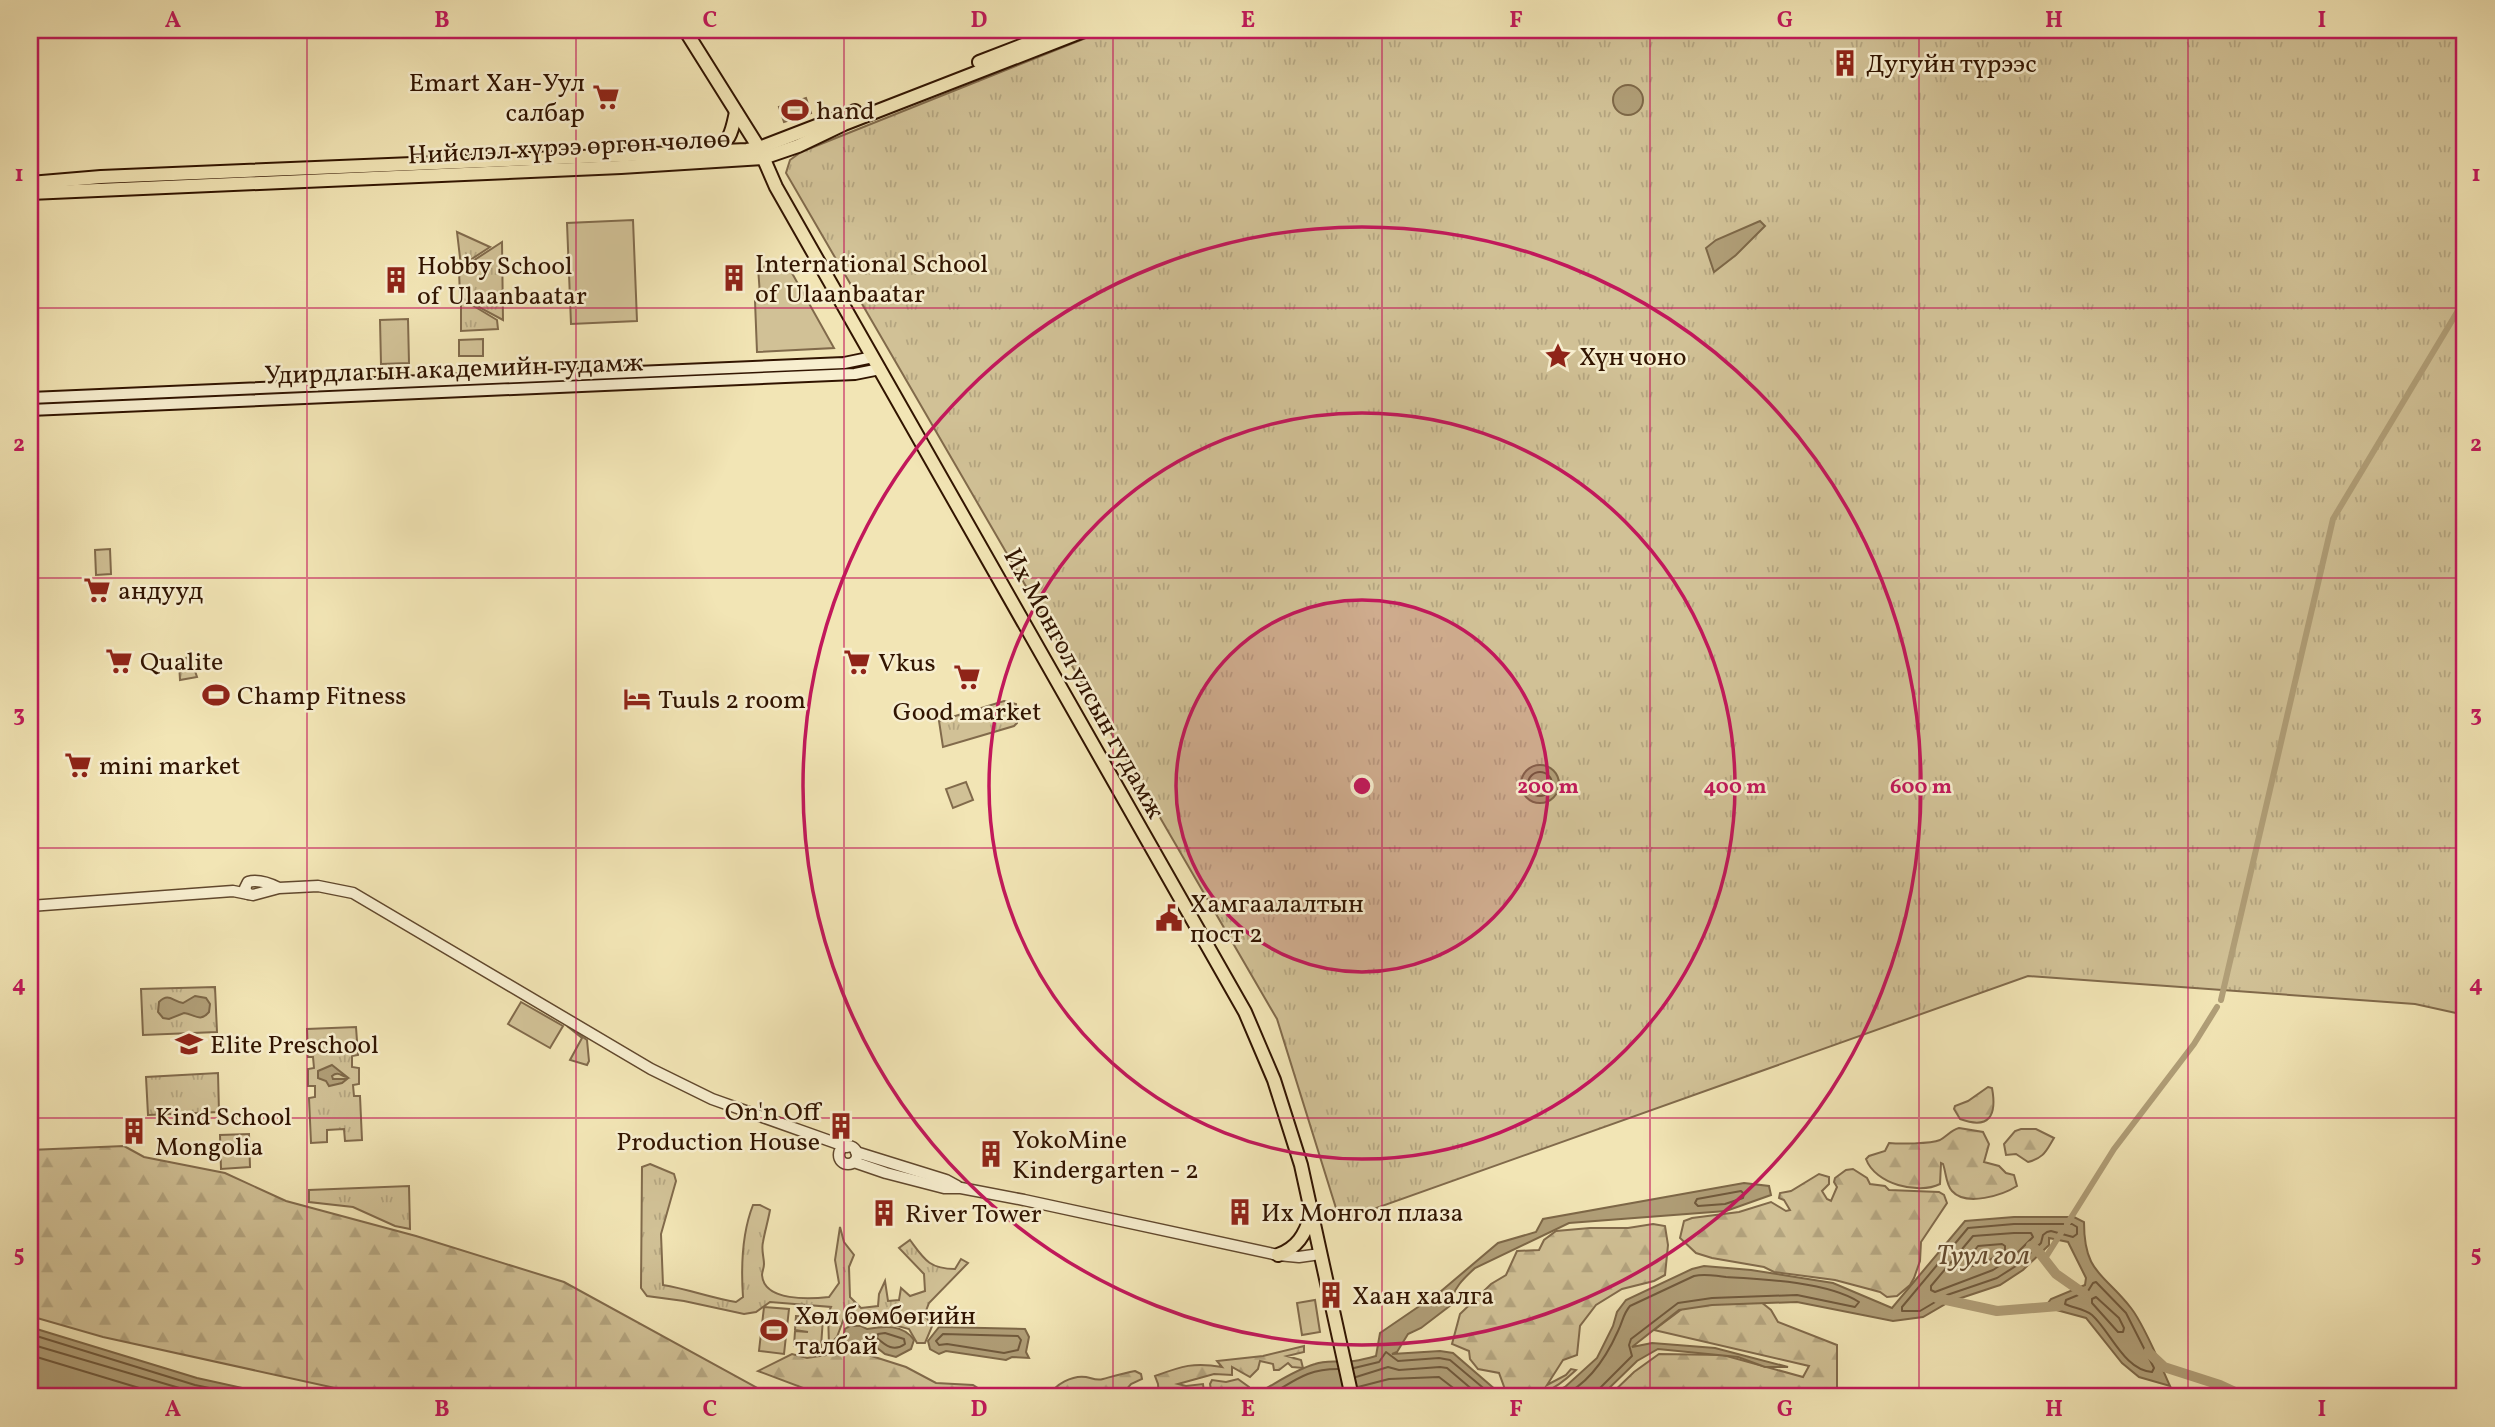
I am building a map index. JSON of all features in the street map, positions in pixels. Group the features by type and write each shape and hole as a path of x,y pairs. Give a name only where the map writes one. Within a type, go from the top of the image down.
{"main road":[{"name":"Их Монгол улсын гудамж","path":"685,30 761,153 776,187 1240,1002 1277,1091 1301,1165 1352,1397"},
{"name":"Нийслэл хүрээ өргөн чөлөө","path":"30,193 710,150 761,153 1055,35 1086,30"},
{"name":"Нийслэл хүрээ өргөн чөлөө","path":"30,183 97,177 621,167 761,153 798,146 1055,35"},
{"path":"710,150 728,140 736,112"},
{"path":"776,187 776,162 780,155 798,146"},
{"name":"Удирдлагын академийн гудамж","path":"30,398 876,363"},
{"name":"Удирдлагын академийн гудамж","path":"30,410 856,374 876,363"},
{"path":"1278,1255 1290,1250 1300,1241 1312,1211"}],"street":[{"path":"30,906 233,891 247,889 252,881 272,888 318,886 352,893 651,1069 712,1099 827,1139 850,1154 946,1180 961,1188 1278,1255 1298,1257 1320,1254"}],"green space":[{"path":"1106,30 2465,30 2465,1015 2415,1004 2028,976 1340,1221 1277,1019 786,173 790,160 801,152"},
{"name":"hand","path":"806,98 811,113 784,122 779,107"},
{"path":"633,220 637,321 571,324 567,223"},
{"path":"457,232 490,247 461,266"},
{"path":"502,242 503,320 460,297 459,270"},
{"path":"788,266 834,348 757,352 755,301 760,295 758,267"},
{"path":"461,302 467,302 497,320 498,329 461,331"},
{"path":"408,319 409,363 381,364 380,320"},
{"path":"483,339 483,356 459,356 459,340"},
{"path":"846,367 846,370 337,390"},
{"path":"293,391 293,394 30,406 30,401"},
{"path":"110,549 111,574 96,575 95,550"},
{"path":"190,656 197,677 180,680 179,662"},
{"path":"1004,701 1016,704 1017,723 1014,726 943,747 939,721"},
{"path":"966,782 973,800 953,808 946,789"},
{"path":"215,987 217,1032 143,1035 141,989"},
{"path":"521,1002 563,1026 550,1048 508,1024"},
{"path":"567,1026 587,1040 587,1065 570,1060 582,1038"},
{"path":"356,1027 358,1055 352,1056 352,1067 359,1068 359,1084 353,1085 354,1096 360,1096 362,1140 345,1141 344,1129 327,1130 327,1142 311,1143 309,1098 315,1097 315,1086 308,1086 308,1069 314,1068 313,1057 308,1057 307,1029"},
{"path":"218,1073 219,1112 148,1115 146,1077"},
{"path":"1988,1087 1992,1088 1993,1098 1989,1118 1978,1123 1960,1119 1955,1106 1968,1101"},
{"path":"1959,1128 1983,1132 1989,1144 1984,1162 1999,1166 2006,1173 2014,1175 2017,1186 1984,1198 1958,1196 1950,1188 1941,1163 1940,1184 1909,1188 1878,1175 1866,1159 1885,1151 1889,1143 1940,1140"},
{"path":"2036,1129 2054,1138 2044,1153 2028,1162 2016,1154 2006,1155 2004,1144 2015,1131"},
{"path":"249,1134 250,1167 221,1169 220,1135"},
{"path":"124,1146 144,1157 225,1173 286,1201 416,1236 564,1282 774,1397 376,1397 103,1337 30,1316 30,1150"},
{"path":"650,1164 674,1174 676,1181 661,1234 663,1285 736,1302 743,1297 743,1251 753,1205 770,1210 762,1245 762,1275 765,1284 771,1290 790,1297 829,1297 839,1283 835,1260 840,1227 844,1242 854,1255 849,1267 850,1297 861,1308 878,1306 879,1294 885,1281 888,1301 899,1300 901,1288 910,1296 925,1291 924,1274 899,1248 910,1240 933,1265 955,1269 961,1259 968,1263 929,1303 924,1316 933,1324 925,1343 917,1343 909,1329 868,1318 844,1318 837,1337 829,1345 828,1314 831,1307 770,1302 756,1312 744,1314 647,1296 641,1288 642,1167"},
{"path":"1853,1169 1867,1178 1870,1184 1885,1186 1889,1190 1939,1192 1944,1195 1947,1203 1921,1242 1920,1261 1914,1278 1897,1296 1887,1297 1880,1292 1835,1280 1774,1272 1764,1267 1712,1258 1696,1253 1680,1238 1684,1221 1692,1218 1739,1212 1771,1202 1786,1211 1790,1210 1784,1200 1779,1198 1780,1193 1791,1191 1819,1174 1829,1177 1829,1184 1822,1191 1831,1201 1837,1187 1835,1178 1846,1170"},
{"path":"409,1186 410,1229 395,1226 353,1207 309,1202 309,1190"},
{"path":"1653,1224 1665,1226 1668,1245 1665,1275 1654,1281 1622,1289 1596,1305 1580,1326 1577,1355 1563,1360 1547,1385 1566,1375 1571,1369 1576,1370 1552,1389 1525,1397 1506,1392 1499,1373 1478,1369 1470,1359 1469,1351 1452,1344 1460,1314 1491,1284 1506,1275 1517,1251 1539,1250 1544,1240 1556,1231 1628,1228"},
{"path":"1746,1290 1771,1310 1778,1322 1837,1345 1837,1397 1608,1397 1634,1372 1659,1354 1723,1355 1803,1377 1809,1366 1654,1330 1690,1303"},
{"path":"1315,1300 1320,1332 1302,1335 1297,1303"},
{"name":"Хөл бөмбөгийн талбай","path":"764,1307 789,1309 784,1354 759,1351"},
{"path":"796,1316 823,1318 821,1347 794,1346 795,1331 808,1332 795,1330"},
{"path":"1304,1346 1304,1352 1287,1356 1301,1360 1303,1368 1292,1367 1288,1363 1279,1370 1274,1370 1273,1364 1260,1361 1258,1369 1250,1377 1232,1367 1232,1375 1214,1374 1178,1384 1203,1384 1204,1392 1211,1390 1212,1380 1226,1382 1238,1379 1252,1392 1240,1397 1159,1397 1155,1376 1181,1367 1222,1367 1217,1361 1263,1356"},
{"path":"859,1352 906,1367 936,1383 973,1385 992,1397 827,1397 758,1371 792,1354 807,1358"},
{"path":"1135,1371 1141,1374 1142,1379 1131,1384 1120,1397 1049,1397 1059,1384 1070,1379 1086,1377 1101,1380"}],"water":[{"path":"1628,85 1634,86 1642,94 1642,106 1634,114 1628,115 1622,114 1614,106 1613,100 1614,94 1622,86"},
{"path":"1760,221 1765,226 1736,255 1714,272 1706,248 1716,240"},
{"path":"1540,765 1553,771 1559,784 1553,797 1540,803 1527,797 1521,784 1527,771"},
{"path":"195,996 206,998 210,1004 209,1012 203,1017 184,1013 169,1019 163,1018 158,1012 162,999 171,998 183,1003"},
{"path":"332,1065 347,1077 336,1074 332,1076 333,1079 347,1079 329,1086 326,1081 318,1078 318,1071"},
{"path":"1744,1183 1769,1186 1771,1195 1726,1211 1569,1223 1475,1268 1456,1289 1451,1305 1421,1328 1408,1334 1397,1352 1392,1354 1440,1351 1453,1353 1504,1397 1250,1397 1315,1364 1376,1356 1380,1333 1440,1292 1498,1243 1536,1232 1543,1219"},
{"name":"Туул гол","path":"2014,1217 2074,1217 2084,1222 2085,1239 2092,1263 2131,1308 2170,1386 2139,1377 2122,1363 2086,1318 2045,1307 2051,1299 2085,1285 2086,1278 2068,1242 2049,1238 2049,1245 2023,1270 2000,1285 1949,1302 1923,1317 1893,1321 1797,1302 1712,1305 1679,1310 1632,1347 1652,1343 1715,1348 1788,1367 1765,1367 1738,1357 1658,1349 1637,1361 1600,1397 1544,1397 1565,1387 1597,1358 1617,1312 1626,1300 1692,1269 1704,1266 1751,1270 1833,1283 1892,1308 1965,1221"},
{"path":"850,1326 867,1329 893,1327 904,1331 914,1340 911,1349 896,1357 885,1354 876,1347 866,1353 849,1347 843,1338 845,1329"},
{"path":"30,1327 197,1378 265,1393 293,1396 315,1394 325,1397 40,1397 30,1394"},
{"path":"939,1327 1025,1329 1029,1337 1026,1352 1029,1358 1012,1357 1006,1360 946,1351 939,1354 930,1349 928,1341"}],"waterway":[{"path":"2221,1000 2333,519 2465,299"},
{"path":"2067,1224 2114,1149 2194,1044 2217,1007"},
{"path":"2044,1260 2061,1233"},
{"name":"Туул гол","path":"2031,1246 2056,1274 2086,1295"},
{"name":"Туул гол","path":"1937,1298 1997,1311 2059,1306"},
{"name":"Туул гол","path":"2148,1352 2164,1367 2220,1385 2246,1397"}],"place":[{"name":"Дугуйн түрээс","path":"1845,63"},
{"name":"Emart Хан-Уул салбар","path":"606,97"},
{"name":"hand","path":"795,110"},
{"name":"International School of Ulaanbaatar","path":"734,278"},
{"name":"Hobby School of Ulaanbaatar","path":"396,280"},
{"name":"Хүн чоно","path":"1558,356"},
{"name":"андууд","path":"97,590"},
{"name":"Qualite","path":"119,661"},
{"name":"Vkus","path":"857,662"},
{"name":"Good market","path":"967,677"},
{"name":"Champ Fitness","path":"216,695"},
{"name":"Tuuls 2 room","path":"637,699"},
{"name":"mini market","path":"78,765"},
{"name":"Хамгаалалтын пост 2","path":"1169,918"},
{"name":"Elite Preschool","path":"189,1044"},
{"name":"On'n Off Production House","path":"841,1126"},
{"name":"Kind School Mongolia","path":"134,1131"},
{"name":"YokoMine Kindergarten - 2","path":"991,1154"},
{"name":"Их Монгол плаза","path":"1240,1212"},
{"name":"River Tower","path":"884,1213"},
{"name":"Хаан хаалга","path":"1331,1295"},
{"name":"Хөл бөмбөгийн талбай","path":"774,1330"}]}
